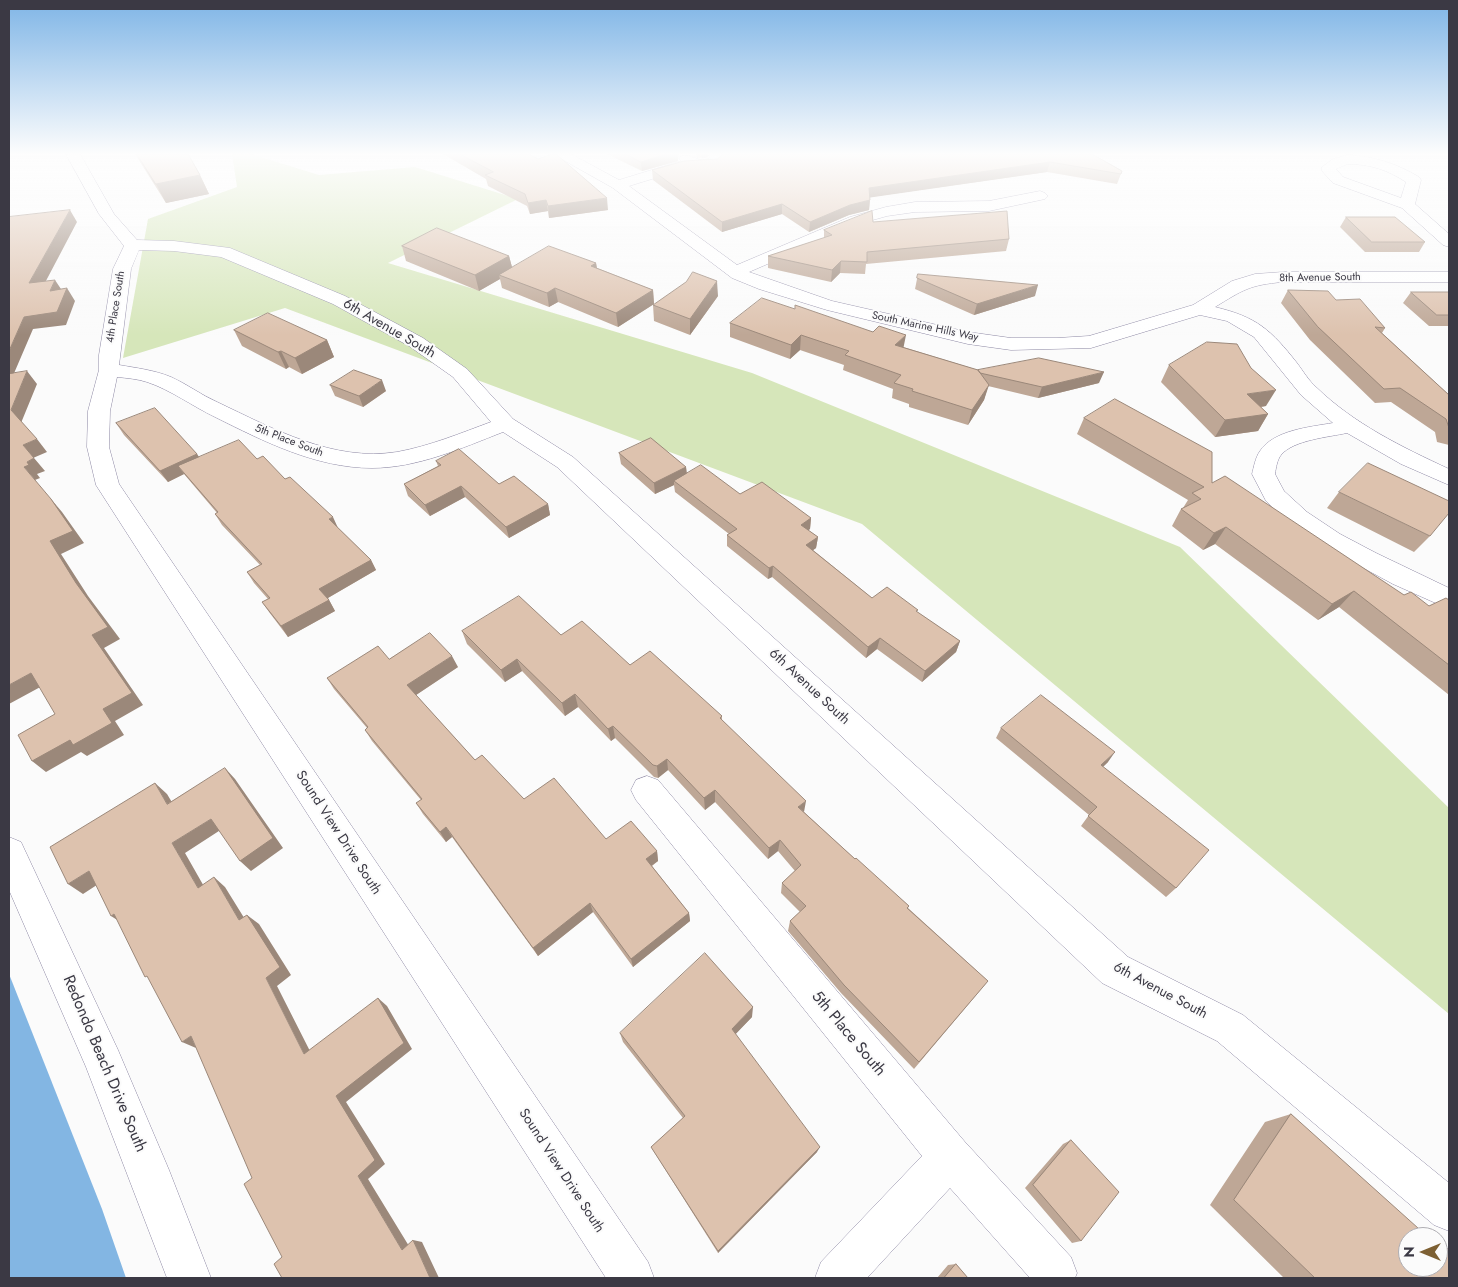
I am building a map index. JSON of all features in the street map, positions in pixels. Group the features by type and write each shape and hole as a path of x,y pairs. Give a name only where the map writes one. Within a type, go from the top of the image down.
{"street":[{"path":"109,214 118,230 133,245"},
{"name":"South Marine Hills Way","path":"657,214 735,272 765,285 827,306 968,338 1011,344 1091,342 1199,309"},
{"path":"735,272 856,220 878,214"},
{"path":"1417,214 1449,242"},
{"name":"4th Place South","path":"110,370 109,355 122,269 133,245"},
{"name":"6th Avenue South","path":"133,245 174,246 224,252 339,300 416,342 460,373 505,424 565,462 1115,970 1230,1028 1449,1210"},
{"name":"8th Avenue South","path":"1199,309 1238,285 1256,279 1283,277 1449,277"},
{"path":"1199,309 1233,317 1261,332 1308,391 1350,426 1409,459 1449,478"},
{"name":"5th Place South","path":"110,370 152,377 168,383 190,397 258,430 311,451 352,460 386,461 407,457 505,424"},
{"name":"Sound View Drive South","path":"110,370 99,411 98,447 108,485 632,1278"},
{"path":"1350,426 1286,441 1268,454 1263,465 1263,476 1268,487 1290,511 1350,552 1449,599"},
{"name":"5th Place South","path":"647,790 950,1157 1055,1273"},
{"name":"Redondo Beach Drive South","path":"9,853 62,965 152,1178 189,1278"},
{"path":"837,1278 950,1157"}],"green space":[{"path":"162,214 487,214 388,263 752,373 1180,547 1449,808 1449,1014 862,524 285,308 123,358 148,219"}],"water":[{"path":"9,974 102,1209 126,1278 9,1278"}],"building":[{"path":"35,214 68,214 29,283 55,280 50,291 67,288 57,312 24,317 9,351 9,217"},
{"path":"711,214 748,214 722,222"},
{"path":"798,214 829,214 810,222"},
{"path":"864,214 872,214 873,222 970,214 1007,214 1009,239 867,252 867,262 841,261 832,270 768,256 832,235 824,230"},
{"path":"1346,217 1395,217 1425,242 1372,242"},
{"path":"437,228 509,256 475,275 402,246"},
{"path":"549,246 596,263 591,266 653,290 616,313 555,288 547,293 499,275"},
{"path":"693,272 717,281 690,319 653,305 686,282"},
{"path":"918,274 1038,285 977,304 917,278"},
{"path":"1288,290 1328,291 1336,300 1360,299 1385,328 1375,327 1449,395 1449,428 1446,419 1400,388 1384,389 1318,327"},
{"path":"1411,292 1449,292 1449,315 1437,315"},
{"path":"762,298 795,309 795,305 873,332 879,326 906,335 895,345 978,370 989,385 972,410 912,391 913,389 894,383 901,375 845,355 849,351 801,335 791,345 730,323"},
{"path":"268,313 327,340 295,358 281,351 278,352 234,330"},
{"path":"1207,342 1237,344 1251,368 1276,390 1247,394 1268,414 1225,420 1169,365"},
{"path":"1039,358 1104,372 1042,387 980,373 978,370"},
{"path":"354,370 382,380 359,396 330,385"},
{"path":"27,371 11,410 37,439 23,445 34,458 27,462 29,465 24,467 51,499 73,531 50,541 76,583 108,627 92,635 132,693 103,709 112,723 73,745 70,740 32,761 18,735 55,714 31,673 9,685 9,374"},
{"path":"1115,399 1212,452 1212,483 1225,476 1404,595 1411,592 1429,606 1446,598 1449,600 1449,665 1354,591 1332,604 1226,527 1214,533 1181,509 1201,499 1192,493 1204,487 1084,418"},
{"path":"155,408 197,454 160,471 116,423"},
{"path":"651,438 686,467 654,483 619,453"},
{"path":"239,440 257,459 263,456 285,479 290,477 333,517 329,519 371,560 319,589 329,600 281,626 262,602 270,598 247,572 262,564 215,514 218,512 178,466"},
{"path":"459,449 499,484 514,476 548,504 506,527 461,486 425,505 404,484 441,465 436,461"},
{"path":"1368,463 1449,501 1449,513 1430,536 1339,492"},
{"path":"701,465 740,494 762,482 811,518 801,525 818,537 806,545 872,598 887,587 918,610 916,611 960,641 925,671 880,638 868,647 773,566 769,568 727,535 737,529 674,481"},
{"path":"519,596 561,635 582,621 630,665 650,651 722,716 720,718 806,801 798,807 909,906 907,908 988,981 919,1062 844,985 790,921 806,906 782,883 801,865 780,840 769,848 715,790 704,798 667,759 657,766 653,765 613,726 608,729 575,694 562,703 517,659 501,670 462,631"},
{"path":"430,633 452,656 407,685 475,760 482,755 524,799 554,778 606,839 631,821 657,851 646,859 689,913 631,959 590,903 533,948 446,827 440,832 416,803 422,799 365,730 368,727 327,678 378,646 389,659"},
{"path":"1041,695 1115,752 1101,765 1209,850 1176,888 1088,816 1097,807 1001,728"},
{"path":"225,768 273,838 240,861 211,819 172,843 198,888 214,877 239,920 247,915 280,967 266,978 304,1054 378,998 404,1043 336,1096 375,1160 358,1176 402,1250 413,1240 430,1278 282,1278 274,1264 282,1257 244,1184 252,1178 191,1036 182,1042 147,976 145,977 114,914 111,916 89,871 68,884 50,847 155,783 167,804"},
{"path":"705,953 753,1007 732,1029 820,1147 718,1251 651,1147 685,1116 620,1033"},
{"path":"1291,1114 1417,1227 1398,1227 1398,1277 1448,1277 1448,1249 1449,1278 1315,1278 1234,1200"},
{"path":"1071,1140 1119,1192 1081,1241 1033,1185"},
{"path":"956,1264 968,1278 944,1278"}]}
